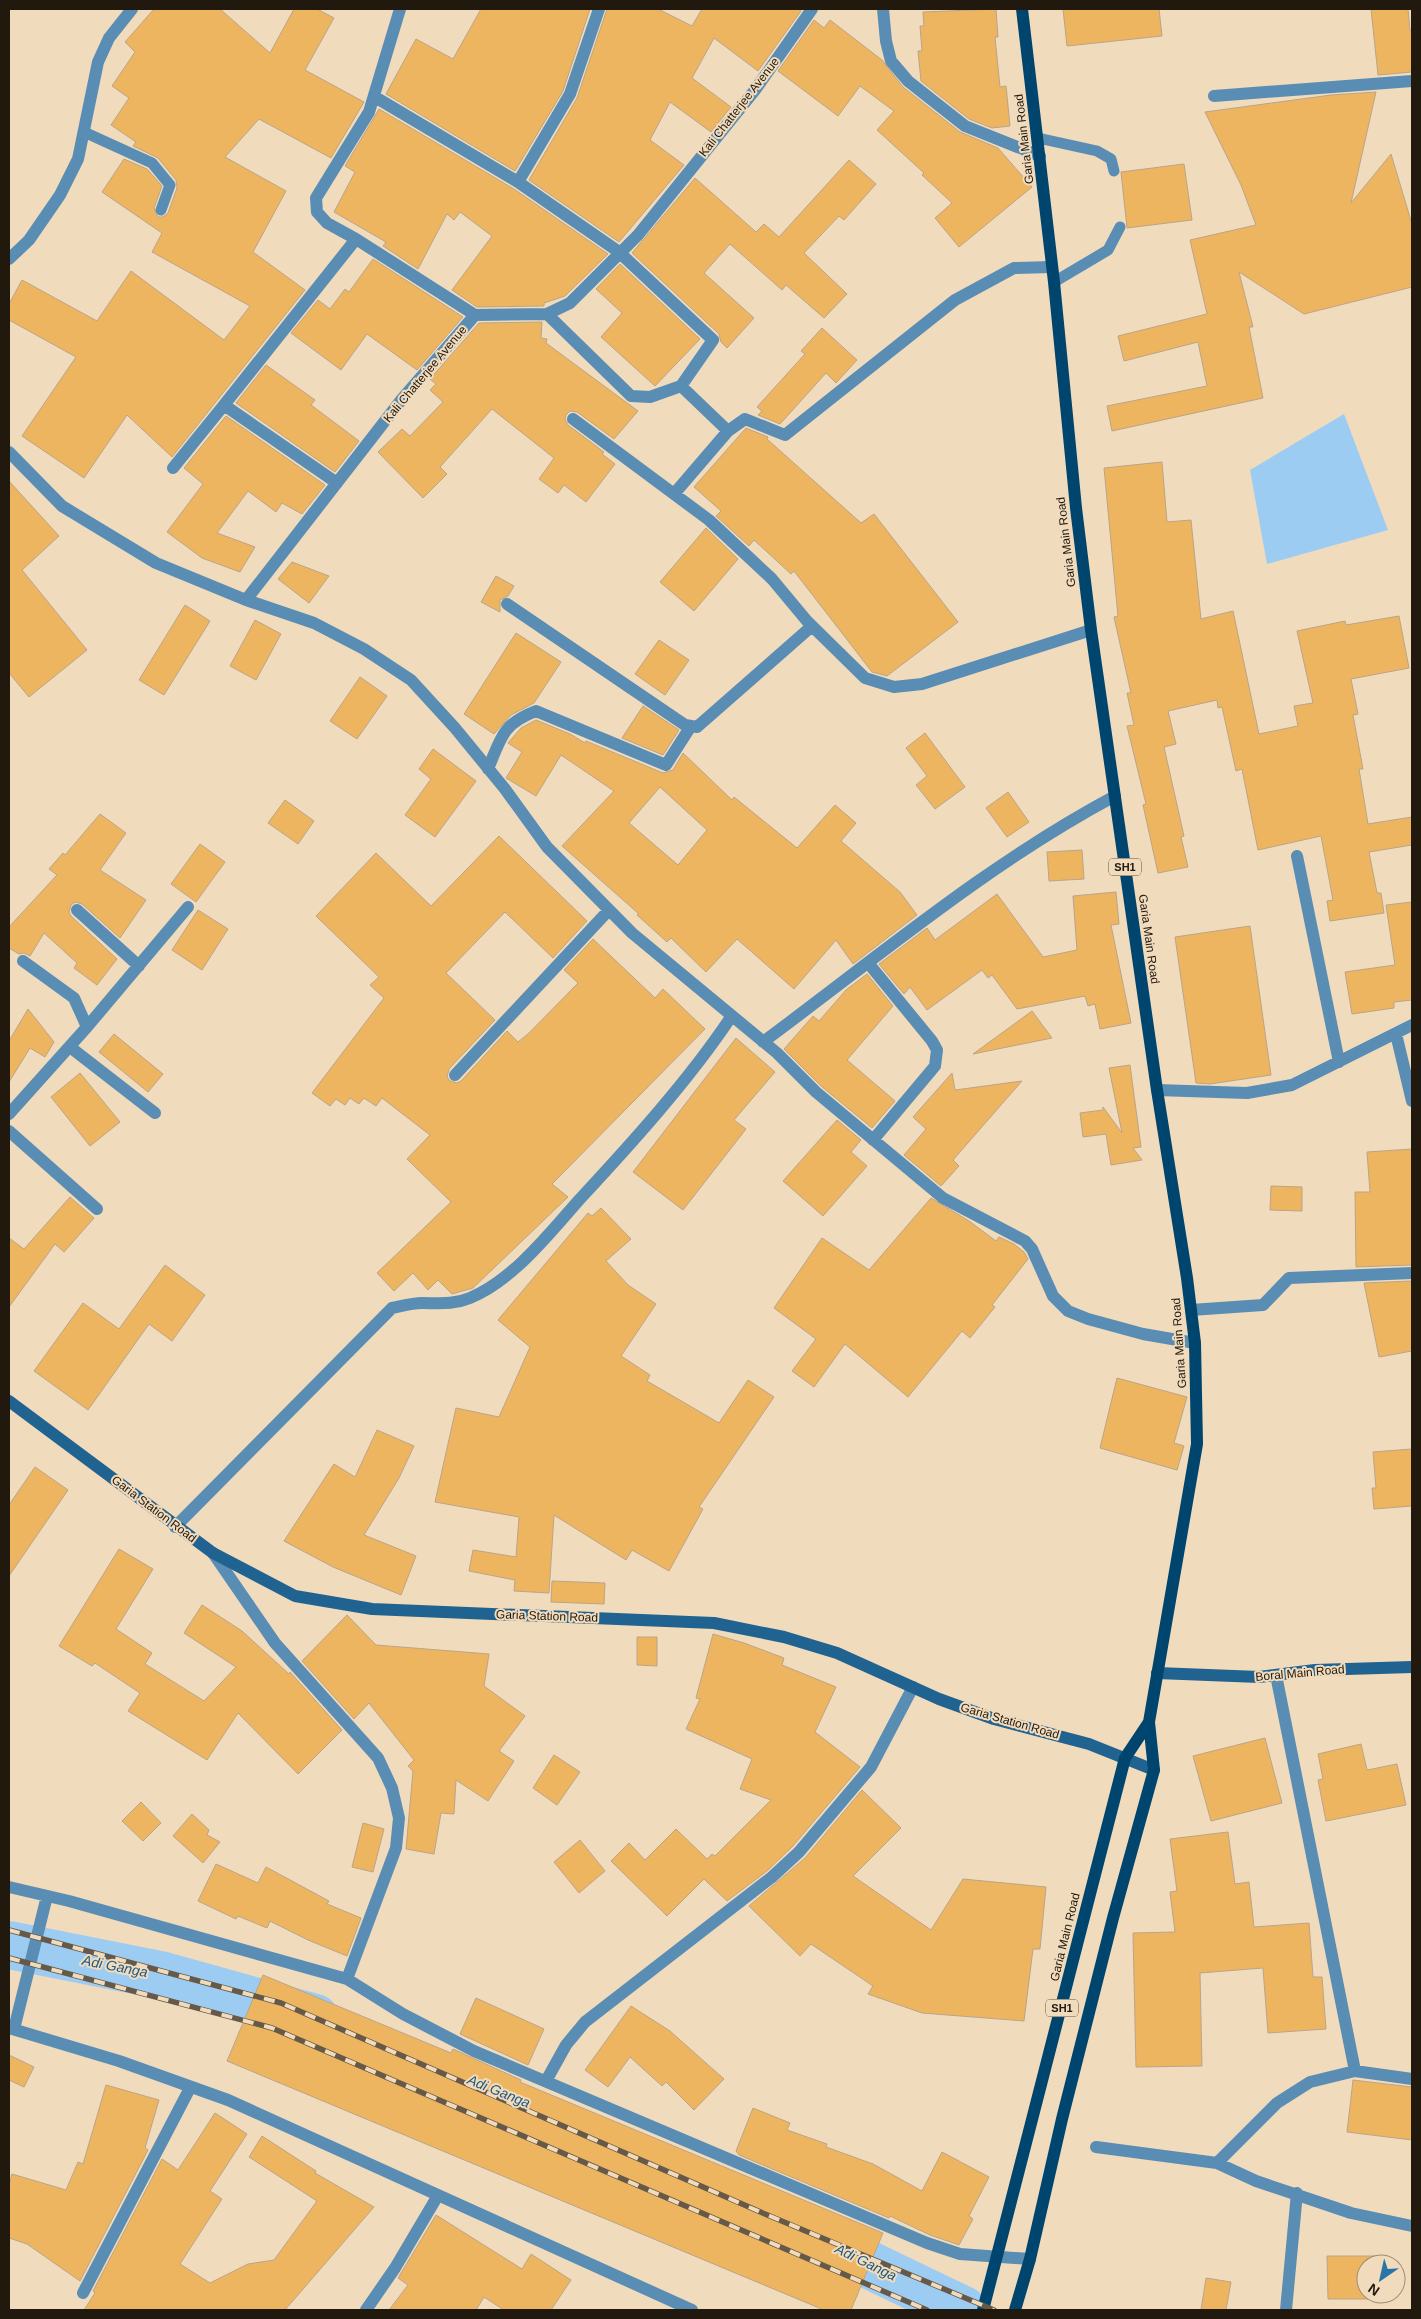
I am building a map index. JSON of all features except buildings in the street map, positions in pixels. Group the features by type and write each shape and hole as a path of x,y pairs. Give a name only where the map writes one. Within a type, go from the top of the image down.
{"main road":[{"name":"Garia Main Road","path":"1015,2310 1030,2259 1046,2184 1103,1956 1154,1770 1149,1722 1197,1444 1195,1343 1191,1310 1157,1090 1091,630 1076,508 1038,138 1022,9"},
{"name":"Garia Station Road","path":"9,1401 175,1527 213,1553 256,1578 295,1596 372,1610 714,1623 784,1637 837,1653 939,1699 994,1719 1089,1744 1154,1770"},
{"name":"Boral Main Road","path":"1157,1673 1259,1677 1316,1670 1412,1667"},
{"name":"Garia Main Road","path":"983,2310 998,2258 1125,1758 1149,1722"}],"street":[{"path":"9,259 29,240 60,195 78,159 98,62 109,38 132,9"},
{"path":"400,9 369,112 316,198 316,212 322,218 475,315"},
{"path":"518,182 570,94 598,9"},
{"name":"Kali Chatterjee Avenue","path":"246,600 402,399 475,315 547,314 570,303 638,235 755,90 812,9"},
{"path":"883,9 886,41 891,60 908,81 965,126 1040,156"},
{"path":"1214,96 1412,81"},
{"path":"375,97 518,182 619,252 713,340 681,386 650,397 631,396 547,314"},
{"path":"173,468 356,239"},
{"path":"674,494 728,431 744,419 785,435 955,300 1014,268 1052,267"},
{"path":"681,386 728,431"},
{"path":"224,405 336,483"},
{"path":"573,419 709,520 772,580 812,626 865,678 894,687 922,684 1091,630"},
{"path":"9,452 62,506 156,563 246,600 314,623 364,649 411,680 488,769 547,847 632,933 763,1042 816,1092 942,1198 1025,1240 1032,1249 1053,1296 1068,1311 1088,1319 1143,1334 1195,1343"},
{"path":"507,604 685,725 697,727 812,626"},
{"path":"488,769 504,731 517,720 536,711 666,765 691,726"},
{"path":"763,1042 999,866 1077,816 1115,796"},
{"path":"1297,856 1339,1062"},
{"path":"9,1114 70,1047 188,907"},
{"path":"77,910 139,966"},
{"path":"455,1075 609,910"},
{"path":"23,961 74,998 87,1027"},
{"path":"869,964 932,1041 937,1058 935,1066 873,1140"},
{"path":"175,1527 392,1308 420,1303 451,1304 471,1298 511,1272 529,1256 616,1160 714,1042 732,1017"},
{"path":"1157,1090 1247,1093 1292,1085 1412,1025"},
{"path":"1396,1034 1412,1101"},
{"path":"70,1047 155,1113"},
{"path":"9,1131 97,1209"},
{"path":"1191,1310 1264,1306 1289,1278 1412,1273"},
{"path":"213,1553 275,1644 378,1758 392,1788 399,1818 396,1848 347,1979"},
{"path":"1276,1675 1355,2071"},
{"path":"546,2081 566,2045 585,2022 772,1877 799,1852 871,1767 913,1687"},
{"path":"9,1887 347,1979 403,2014 474,2051 927,2243 960,2254 1030,2259"},
{"path":"47,1896 12,2028 119,2061 190,2088 228,2100 437,2197 692,2310"},
{"path":"1217,2163 1276,2103 1310,2082 1355,2071 1412,2079"},
{"path":"83,2293 190,2088"},
{"path":"1096,2147 1217,2163 1256,2180 1351,2213 1412,2226"},
{"path":"1286,2310 1297,2193"},
{"path":"366,2310 395,2268 437,2197"}],"lane":[{"path":"84,132 152,163 170,185 160,210"},
{"path":"1038,138 1097,151 1110,159 1114,171"},
{"path":"1054,282 1108,250 1114,242 1120,227"}],"water":[{"path":"1344,414 1388,530 1267,564 1250,470"}],"waterway":[{"name":"Adi Ganga","path":"9,1945 160,1975 315,2018"},
{"name":"Adi Ganga","path":"811,2237 963,2310"}],"railway":[{"path":"9,1930 281,2003 765,2214 994,2310"},
{"path":"9,1958 272,2028 927,2310"}]}
